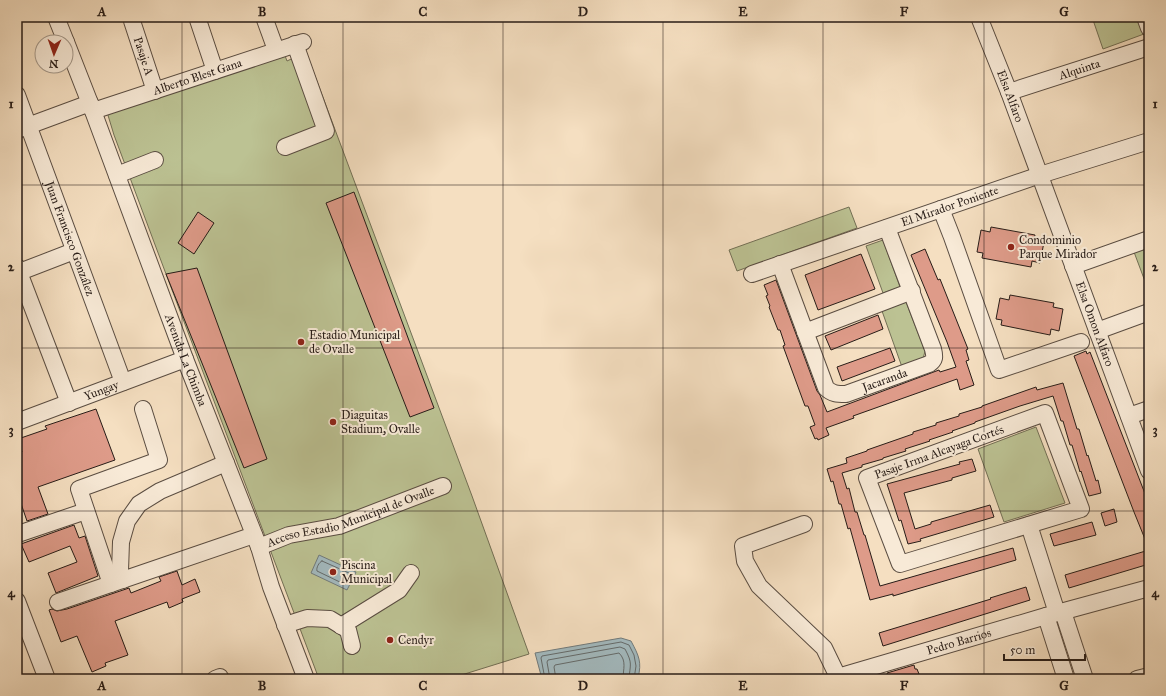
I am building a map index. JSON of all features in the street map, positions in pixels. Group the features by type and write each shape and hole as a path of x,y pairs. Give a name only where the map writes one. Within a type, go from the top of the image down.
{"street":[{"name":"Avenida La Chimba","path":"56,17 63,34"},
{"path":"196,17 215,71"},
{"path":"264,17 276,50"},
{"name":"Elsa Alfaro","path":"978,17 1009,92 1040,175"},
{"path":"1145,17 1149,28"},
{"name":"Pasaje A","path":"132,20 155,91"},
{"name":"Alberto Blest Gana","path":"23,128 91,107 155,91 299,43 326,131 285,147"},
{"name":"Alquinta","path":"1009,92 1149,47"},
{"name":"Avenida La Chimba","path":"74,63 185,359 257,541 271,587 306,679"},
{"name":"Juan Francisco González","path":"17,95 23,128 74,251 123,382"},
{"name":"El Mirador Poniente","path":"752,274 1040,175 1149,141"},
{"path":"117,175 155,160"},
{"name":"Elsa Omon Alfaro","path":"1040,175 1149,471"},
{"path":"941,209 999,370 1081,342"},
{"name":"Jacaranda","path":"780,264 826,388 830,392 836,394 846,394 929,364 933,361 935,356 934,349 887,228"},
{"path":"1074,266 1149,239"},
{"path":"69,403 18,270 74,251"},
{"path":"805,332 912,291"},
{"path":"1097,331 1149,312"},
{"name":"Yungay","path":"17,422 185,359"},
{"path":"117,582 86,511 79,489 159,460 143,409"},
{"path":"1129,416 1149,409"},
{"name":"Pasaje Irma Alcayaga Cortés","path":"1045,413 1081,509 1029,525 900,564 867,478 1045,413"},
{"path":"117,582 120,571 121,542 127,521 138,504 160,491 226,463"},
{"name":"Acceso Estadio Municipal de Ovalle","path":"58,602 117,582 257,541 339,526 443,486"},
{"path":"18,534 86,511"},
{"path":"804,524 742,546 745,561 759,586 824,648 839,678"},
{"path":"1029,525 1055,614 1066,679"},
{"path":"341,626 399,590 412,574"},
{"name":"Pedro Barrios","path":"839,678 1055,614 1149,588"},
{"path":"17,601 22,629 47,679"},
{"path":"1055,614 1084,679"},
{"path":"285,625 306,618 330,619 348,630 352,646"},
{"path":"1137,679 1149,676"}],"green space":[{"path":"1092,17 1138,17 1144,34 1103,49"},
{"name":"Diaguitas Stadium, Ovalle","path":"306,52 472,496 529,654 455,677 443,679 319,679 114,135 107,112 284,53 287,61"},
{"path":"849,207 857,228 737,271 729,250"},
{"path":"883,240 900,287 883,293 866,246"},
{"path":"1149,246 1149,292 1134,252"},
{"path":"906,302 925,351 923,359 902,367 882,311"},
{"path":"1036,427 1065,503 1004,522 978,449"}],"water":[{"name":"Piscina Municipal","path":"319,555 356,572 347,590 311,573"},
{"path":"621,638 631,641 636,651 640,663 638,678 542,679 535,653"}],"building":[{"path":"354,192 434,408 410,417 326,203"},
{"path":"198,212 214,223 194,254 178,243"},
{"name":"Condominio Parque Mirador","path":"991,227 1035,235 1034,240 1044,242 1040,263 1032,261 1031,267 982,258 983,253 977,252 981,230 990,232"},
{"path":"925,249 938,280 940,279 968,349 966,350 969,360 966,361 974,385 960,390 957,379 853,416 854,418 826,428 829,435 818,440 817,438 815,439 810,427 815,425 808,406 805,406 783,346 785,345 780,330 778,330 769,307 770,306 766,296 768,295 764,285 776,280 817,391 827,412 939,370 940,372 956,367 911,255"},
{"path":"861,254 875,289 818,310 805,275"},
{"path":"197,268 267,459 244,468 166,274"},
{"name":"Condominio Parque Mirador","path":"1010,295 1054,303 1053,307 1063,309 1059,331 1051,329 1050,335 1001,325 1002,320 996,319 1000,298 1009,300"},
{"path":"878,315 883,329 831,350 825,336"},
{"path":"890,348 895,361 842,381 837,367"},
{"path":"1086,351 1087,354 1090,352 1149,504 1149,549 1074,356"},
{"path":"1063,383 1077,429 1079,429 1096,481 1098,480 1101,493 1089,496 1072,445 1070,445 1063,421 1061,421 1053,396 975,422 952,431 953,432 929,440 930,441 905,449 906,451 842,473 847,489 849,488 855,512 857,512 865,535 880,586 1013,548 1016,560 893,596 893,594 870,600 850,528 848,529 833,481 831,482 827,469 847,463 846,458 913,434 913,432 936,425 936,423 959,416 959,414 1036,387 1037,390"},
{"path":"96,409 115,460 38,487 48,514 27,521 17,492 17,454 22,452 18,439 47,429 45,426"},
{"path":"972,459 976,471 952,478 952,480 904,493 915,529 931,524 931,522 990,505 994,517 908,544 901,520 899,521 887,484 960,464 959,462"},
{"path":"1114,509 1117,522 1105,526 1101,513"},
{"path":"1092,522 1096,535 1054,546 1050,534"},
{"path":"74,525 79,538 85,536 98,576 56,593 48,573 77,562 70,546 29,562 21,544"},
{"path":"1149,550 1149,564 1069,588 1065,575"},
{"path":"177,571 182,585 195,579 200,592 182,599 183,602 169,608 167,602 115,621 128,655 105,663 106,666 92,672 77,636 61,642 49,610 52,609 57,611 67,609 129,588 131,593 161,581 159,577"},
{"path":"1026,587 1030,600 883,646 879,633"},
{"path":"914,665 921,679 889,679 887,673"}],"place":[{"name":"Condominio Parque Mirador","path":"1011,247"},
{"name":"Estadio Municipal de Ovalle","path":"301,342"},
{"name":"Diaguitas Stadium, Ovalle","path":"333,422"},
{"name":"Piscina Municipal","path":"333,572"},
{"name":"Cendyr","path":"390,640"}]}
